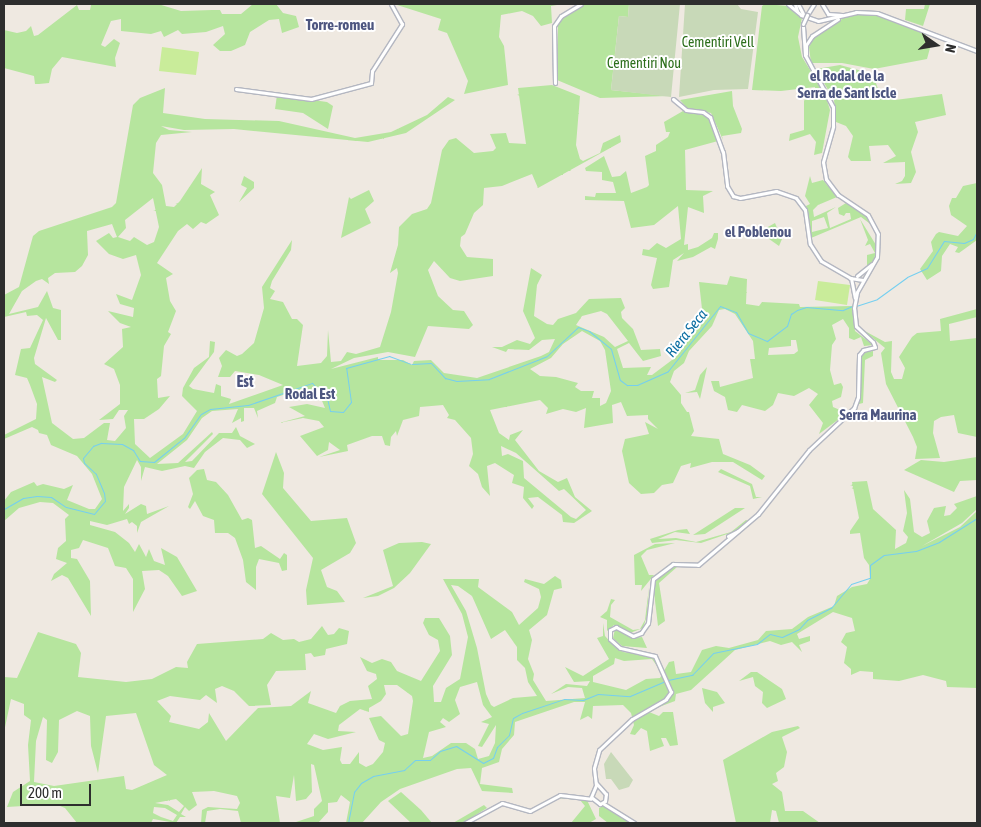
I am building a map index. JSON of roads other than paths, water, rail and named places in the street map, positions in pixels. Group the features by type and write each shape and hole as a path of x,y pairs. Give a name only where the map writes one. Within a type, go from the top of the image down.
{"main road":[{"path":"236,89 311,99 371,83 372,71 401,25 391,4"},
{"path":"555,83 554,26 561,16 581,4"},
{"path":"788,4 820,21 859,11 877,13 977,51"},
{"path":"797,4 798,11"},
{"path":"814,4 806,15 803,24 802,42 806,60 827,92 833,107 833,126 824,162 826,179 838,195 873,221 879,242 875,262 863,280 855,298"},
{"path":"822,4 828,14 844,15"},
{"path":"806,60 806,44 820,29 844,15"},
{"path":"820,21 820,29"},
{"path":"673,99 686,110 704,112 710,117 723,152 727,186 733,196 740,198 776,192 789,194 800,202 805,210 813,250 827,266 850,278 863,280"},
{"path":"857,276 875,262"},
{"path":"846,276 857,276 863,280"},
{"path":"591,799 596,782 595,763 601,747 632,719 666,699 671,692 655,656 620,648 610,639 610,630 618,628 631,635 641,633 648,623 653,579 673,564 698,565 741,530 761,511 809,450 855,406 859,355 862,350 872,349 875,346 856,326 855,298 850,278"},
{"path":"728,536 741,530"},
{"path":"596,782 607,797 610,805"},
{"path":"465,823 496,804 530,811 553,797 583,796 602,789"},
{"path":"583,796 591,799 596,804 610,805 634,823"},
{"path":"602,804 607,797"}],"waterway":[{"path":"856,306 877,299 907,277 927,268 944,241 964,243 973,239 977,231"},
{"name":"Riera Seca","path":"412,364 431,363 445,378 456,381 489,379 547,356 578,327 589,331 611,349 620,380 627,385 637,385 668,371 720,306 736,312 748,333 767,341 787,326 791,314 797,310 806,307 843,310 852,306"},
{"path":"4,509 23,498 37,496 51,497 66,507 94,514 105,501 104,493 96,474 84,463 83,458 93,446 101,443 122,444 133,450 140,461 154,462 184,438 201,414 210,409 248,405 312,383 327,398 330,411 343,412 351,402 346,368 389,356 411,364"},
{"path":"668,680 692,675 713,653 757,644 770,634 782,637 799,629 807,620 831,608 851,584 870,578 870,565 884,555 916,551 939,542 977,518"},
{"path":"348,823 354,792 361,783 373,776 404,770 415,760 430,760 440,751 456,746 483,763 493,758 497,747 509,735 513,718 522,713 564,699 583,700 598,694 630,696 666,681"}],"district":[{"name":"Torre-romeu","path":"340,25"},
{"name":"el Rodal de la Serra de Sant Iscle","path":"847,84"},
{"name":"el Poblenou","path":"758,232"},
{"name":"Est","path":"245,381"},
{"name":"Rodal Est","path":"310,394"},
{"name":"Serra Maurina","path":"878,415"}],"park label":[{"name":"Cementiri Vell","path":"718,42"},
{"name":"Cementiri Nou","path":"644,63"}]}
